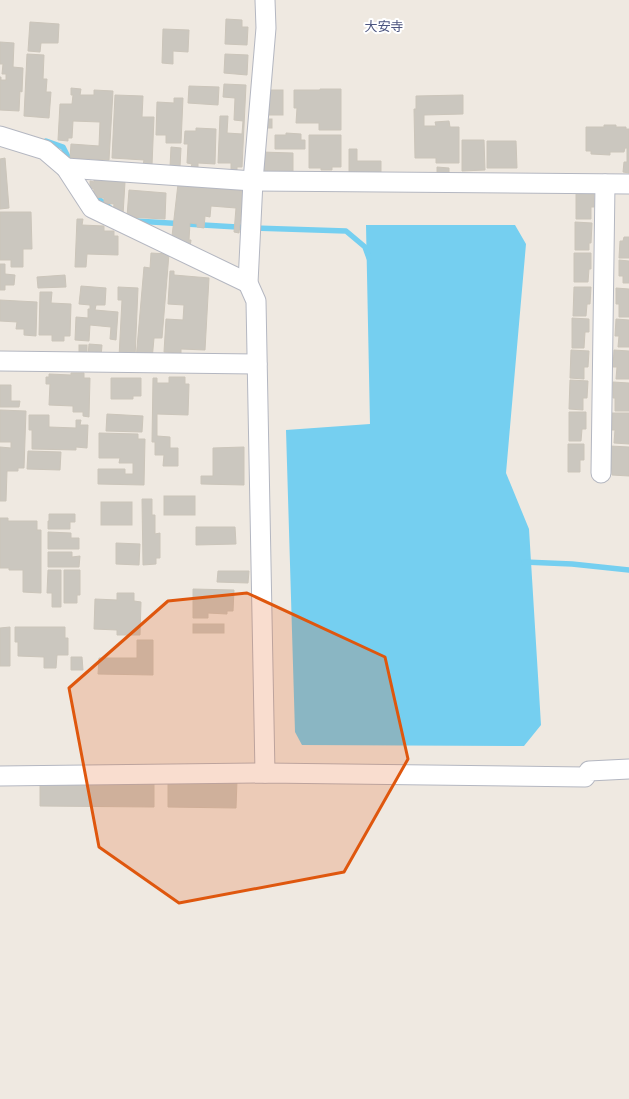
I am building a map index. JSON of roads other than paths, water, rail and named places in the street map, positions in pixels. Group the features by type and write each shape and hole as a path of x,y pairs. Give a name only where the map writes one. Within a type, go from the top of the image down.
{"street":[{"path":"265,0 266,28 253,181 248,283 256,301 265,773"},
{"path":"0,136 45,150 66,168 92,208 248,283"},
{"path":"66,168 253,181 629,184"},
{"path":"600,473 604,184"},
{"path":"0,361 257,364"},
{"path":"0,776 265,773 585,777 589,771 629,769"}],"water":[{"path":"366,225 515,225 526,244 506,473 529,529 541,725 524,746 302,745 295,732 286,430 370,424"}],"waterway":[{"path":"46,141 63,147 71,163"},
{"path":"92,194 109,207"},
{"path":"135,221 254,228 346,231 365,247 369,258"},
{"path":"524,562 572,564 629,570"}],"district":[{"name":"大安寺","path":"384,26"}]}
